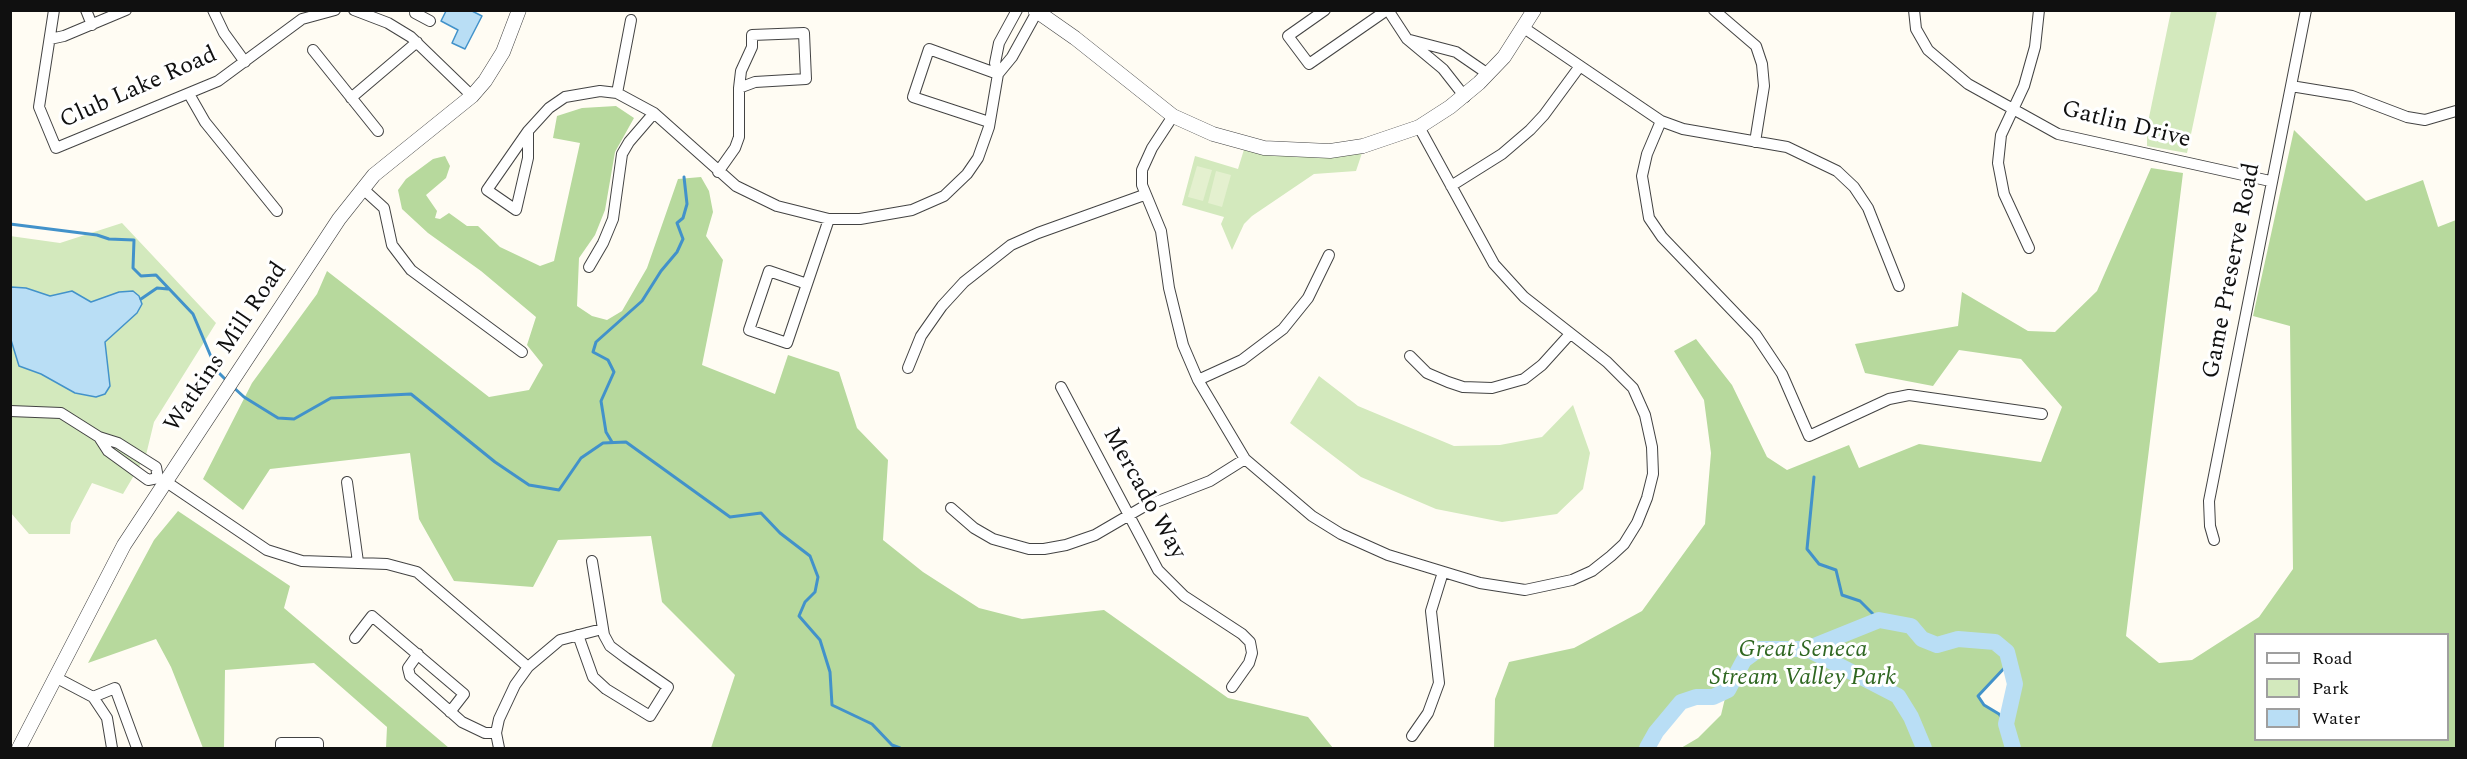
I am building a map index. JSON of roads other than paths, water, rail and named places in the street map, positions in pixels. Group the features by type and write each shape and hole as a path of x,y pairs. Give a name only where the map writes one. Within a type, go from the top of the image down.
{"street":[{"name":"Club Lake Road","path":"54,10 39,106 56,148 218,81 302,19 335,10"},
{"path":"86,10 92,25"},
{"path":"50,39 92,25 126,10"},
{"path":"213,10 224,33 245,62"},
{"path":"354,10 388,23 417,42 472,96"},
{"name":"Watkins Mill Road","path":"19,748 113,564 162,479 217,404 363,188 385,165 472,96 503,52 519,10"},
{"path":"528,131 528,158 516,210 487,190 528,131 549,108 565,98 583,92 617,93 654,114 718,172 736,186 766,202 829,219 860,219 896,214 930,204 944,196 967,174 978,158 989,122 998,74 995,63 999,43 1017,10"},
{"path":"1325,10 1288,36 1308,64 1387,10 1407,39 1443,69 1465,96"},
{"path":"998,74 1012,57 1037,11 1075,38 1173,116 1213,134 1282,151 1330,151 1363,146 1419,127 1465,96 1488,74 1524,28 1533,10"},
{"path":"1714,10 1756,46 1762,64 1764,86 1755,142"},
{"name":"Gatlin Drive","path":"1914,10 1916,29 1928,50 1968,84 2011,111 2058,134 2270,181"},
{"path":"2029,248 2004,194 1998,163 2001,135 2024,86 2035,47 2039,10"},
{"name":"Game Preserve Road","path":"2214,540 2210,526 2209,501 2270,181 2306,10"},
{"path":"415,13 430,21"},
{"path":"617,93 631,20"},
{"path":"1524,28 1661,121 1683,129 1786,147 1816,159 1837,171 1854,187 1879,230 1899,286"},
{"path":"718,172 735,148 739,137 739,88 741,71 752,47 752,35 804,33 806,79 754,82 739,88"},
{"path":"1407,39 1456,52 1488,74"},
{"path":"351,98 417,42"},
{"path":"989,122 913,96 929,49 998,74"},
{"path":"313,50 378,132"},
{"path":"1451,186 1502,154 1530,130 1580,66"},
{"path":"2290,86 2352,96 2407,117 2425,120 2457,111"},
{"path":"189,94 209,128 277,211"},
{"path":"589,267 613,219 622,154 629,142 654,114"},
{"path":"1173,116 1152,148 1142,170 1144,195 1161,231 1169,288 1183,345 1198,380 1245,459 1286,495 1341,534 1388,555 1480,583 1525,590 1572,580 1592,571 1624,544 1637,523 1653,474 1652,447 1645,416 1633,388 1607,362 1524,297 1494,264 1419,127"},
{"path":"1661,121 1647,154 1642,176 1649,218 1662,237 1756,335 1782,374 1809,436 1889,399 1909,395 2042,414"},
{"path":"363,188 384,208 392,244 406,265 522,352"},
{"path":"908,368 921,336 942,306 964,282 1011,245 1144,195"},
{"path":"807,284 769,271 749,330 787,343 807,284 829,219"},
{"path":"1198,380 1242,360 1283,329 1308,298 1324,270 1329,255"},
{"path":"1410,356 1427,373 1448,382 1463,387 1492,388 1524,379 1542,365 1570,334"},
{"name":"Mercado Way","path":"1061,387 1158,570 1184,596 1242,634 1250,642 1252,653 1249,663 1232,687"},
{"path":"10,411 61,413 99,437 118,443 156,467 162,479 267,550 302,561 387,564 417,572 528,666"},
{"path":"951,508 974,528 993,539 1029,549 1066,545 1095,535 1127,515 1210,481 1245,459"},
{"path":"347,482 358,562"},
{"path":"578,635 593,677 606,689 650,716 668,687 610,646 602,629 592,561"},
{"path":"1412,735 1428,713 1439,683 1431,611 1443,572"},
{"path":"355,638 372,616 464,694 450,712"},
{"path":"498,748 496,733 499,719 515,685 528,666 560,640 602,629"},
{"path":"418,654 408,668 410,676 450,712 474,729 496,733"},
{"path":"56,677 93,697 107,718 112,748"},
{"path":"93,697 115,688 137,748"},
{"path":"281,748 281,743 318,743 318,748"}],"water":[{"path":"446,11 472,11 482,16 465,49 452,43 458,30 441,21"},
{"path":"11,287 26,288 50,296 72,291 91,302 119,292 133,291 139,296 142,304 137,313 105,342 110,386 105,394 96,397 75,393 41,374 19,366 11,340"}],"waterway":[{"path":"612,442 606,432 601,401 614,372 608,360 593,352 596,342 642,301 661,271 677,252 683,239 677,223 683,218 687,204 684,177"},
{"path":"10,224 97,235 109,239 134,240 133,268 141,276 156,275 193,314 217,371 228,382"},
{"path":"141,299 157,288 168,289"},
{"path":"232,386 244,397 278,418 294,419 331,398 411,394 495,462 529,485 559,490 581,458 603,443 626,442 730,517 761,513 780,533 810,556 818,577 815,592 805,602 799,616 820,640 830,672 832,705 872,724 892,745 900,748"},
{"path":"1814,477 1807,549 1819,564 1836,570 1842,595 1860,601 1879,620"},
{"path":"1647,748 1656,732 1681,702 1696,697 1713,697 1728,690 1744,660 1759,649 1807,649 1879,620 1911,626 1922,639 1937,645 1958,639 1995,642 2007,652 2015,684 2006,724 2013,748"},
{"path":"1807,649 1898,696 1911,717 1924,748"},
{"path":"2006,724 1999,714 1984,705 1978,696 2009,663"}],"park label":[{"name":"Great Seneca Stream Valley Park","path":"1803,665"}]}
